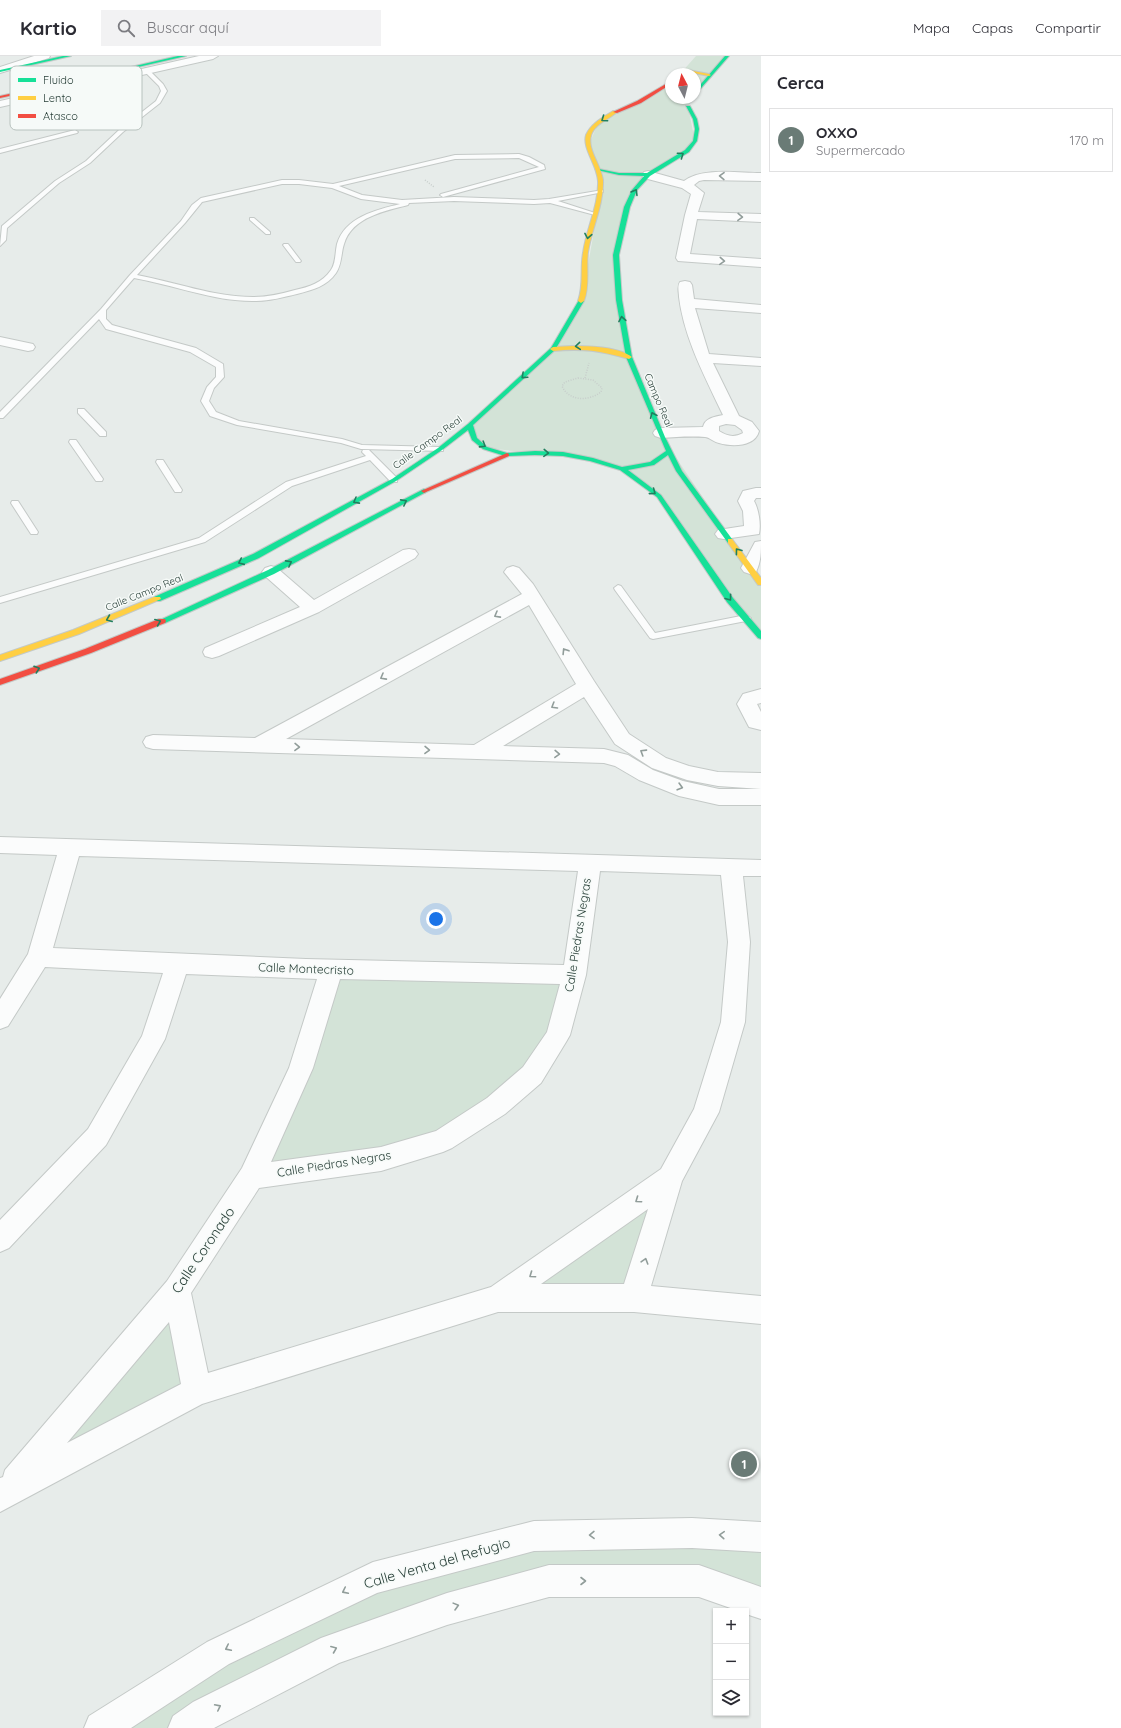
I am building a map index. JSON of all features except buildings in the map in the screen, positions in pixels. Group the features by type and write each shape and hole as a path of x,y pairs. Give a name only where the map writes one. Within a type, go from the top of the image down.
{"main road":[{"path":"23,66 69,56"},
{"path":"139,66 184,56"},
{"path":"701,86 727,56"},
{"path":"686,68 692,61"},
{"path":"0,71 10,69"},
{"path":"701,74 709,75"},
{"name":"Calle Campo Real","path":"0,658 76,632 170,594 256,556 394,480 440,449 470,425 553,349 582,299 585,254 593,214 601,191 599,170 588,147 589,134 598,123 619,109 639,102 665,86"},
{"path":"0,97 10,95"},
{"path":"639,102 663,99"},
{"path":"629,357 619,300 616,255 627,208 635,190 648,176 687,151 695,141 697,129 696,119 684,106 686,104"},
{"path":"599,170 620,174 648,176"},
{"path":"553,349 593,346 606,348 629,357"},
{"name":"Campo Real","path":"629,357 669,451"},
{"path":"470,425 474,440 485,448 507,454 563,454 591,459 622,469 659,496 730,600 761,636"},
{"path":"622,469 652,464 669,451 679,472 761,583"},
{"path":"0,682 88,651 188,610 271,572 427,490 507,454"}],"street":[{"path":"15,66 45,56"},
{"path":"142,72 213,56"},
{"path":"0,71 10,68"},
{"path":"0,104 10,102"},
{"path":"648,176 686,185 698,193 691,215 683,258 761,264"},
{"path":"686,185 695,178 704,176 761,177"},
{"path":"691,215 761,218"},
{"path":"661,433 711,432 728,441 754,439 745,424 736,420 703,358 686,303 685,286"},
{"path":"686,303 761,309"},
{"path":"0,341 28,347"},
{"path":"703,358 761,362"},
{"path":"711,432 711,425 719,420 736,420 761,423"},
{"path":"724,534 757,531 756,510 746,501 749,495 756,492 761,493"},
{"path":"750,568 761,546"},
{"path":"212,652 313,608 409,554"},
{"path":"271,572 313,608"},
{"path":"513,572 532,596 587,686 622,739 659,762 688,773 718,779 735,788 761,797"},
{"path":"258,746 532,596"},
{"path":"479,751 587,686"},
{"path":"761,696 750,699 747,704 756,722 761,723"},
{"path":"604,756 622,739"},
{"path":"153,742 604,756 621,760 646,775 679,788 719,797 735,788 761,781"},
{"path":"0,845 761,868"},
{"path":"0,1019 38,957 70,848"},
{"name":"Calle Piedras Negras","path":"251,1177 381,1159 443,1140 496,1106 532,1075 558,1034 574,975 590,864"},
{"path":"634,1298 670,1178 706,1112 732,1022 739,942 731,868"},
{"name":"Calle Montecristo","path":"38,957 177,965 574,975"},
{"path":"0,1239 97,1137 153,1039 177,965"},
{"name":"Calle Coronado","path":"4,1494 177,1291 251,1177 301,1068 331,970"},
{"path":"498,1298 670,1178"},
{"path":"177,1291 197,1391"},
{"path":"4,1494 197,1391 498,1298 634,1298 761,1310"},
{"name":"Calle Venta del Refugio","path":"101,1728 218,1653 372,1578 534,1536 692,1533 761,1538"},
{"path":"185,1728 205,1714 332,1649 447,1609 549,1581 699,1581 761,1603"}],"lane":[{"path":"142,115 158,102 164,91 161,85 147,71"},
{"path":"0,244 3,240 4,227 57,182 88,162 122,130"},
{"path":"0,151 75,132"},
{"path":"132,276 189,289 248,299 278,296 310,289 326,281 336,268 338,251 342,237 350,227 364,217 542,169 542,166 519,156 455,157 333,186"},
{"path":"0,416 103,310 184,220 199,200 282,182 299,182 333,186 361,197 417,202 454,199 523,202 549,201 601,191"},
{"path":"549,201 593,214"},
{"path":"252,219 268,233"},
{"path":"286,245 298,261"},
{"path":"103,310 102,319 109,327 193,350 220,366 220,376 211,388 205,401 213,414 237,423 342,441 361,447 440,449"},
{"path":"82,412 103,434"},
{"path":"72,442 99,479"},
{"path":"361,447 394,480"},
{"path":"0,600 202,540 289,484 371,458"},
{"path":"160,462 178,490"},
{"path":"15,503 34,532"},
{"path":"618,588 653,636 746,618"}],"path":[{"path":"578,378 593,380 602,388 598,396 585,399 571,397 563,390 562,386 565,382 578,378"}],"green space":[{"path":"696,56 727,56 701,87 701,68 685,68"},
{"path":"665,85 665,104 690,104 688,107 695,141 635,190 616,255 629,357 662,437 761,583 761,636 659,496 622,469 591,459 485,448 470,425 553,349 582,299 601,191 588,147 598,123"},
{"path":"331,970 574,975 532,1075 443,1140 251,1177"},
{"path":"670,1178 634,1298 498,1298"},
{"path":"177,1291 197,1391 9,1490"},
{"path":"534,1536 761,1537 761,1603 549,1581 447,1609 185,1728 101,1728 373,1578"}],"traffic: fast":[{"path":"23,66 69,56"},
{"path":"139,66 184,56"},
{"path":"701,87 727,56"},
{"path":"0,71 10,69"},
{"path":"688,107 695,119 697,129 695,141 687,151 648,175 635,190 627,207 616,255 619,300 629,357 662,437 679,471 730,541"},
{"path":"599,170 619,174 648,175"},
{"path":"157,599 256,556 394,480 440,449 470,425 553,349 581,301"},
{"path":"470,425 474,439 485,448 507,455 535,453 563,454 591,459 622,469 652,464 669,451"},
{"path":"622,469 659,496 730,600 761,636"},
{"path":"162,621 271,572 424,491"}],"traffic: slow":[{"path":"701,73 709,75"},
{"path":"581,301 583,297 585,255 600,192 599,171 589,149 588,139 593,127 615,112"},
{"path":"553,349 591,348 609,351 629,357"},
{"path":"730,541 761,583"},
{"path":"0,658 76,632 157,599"}],"traffic: jam":[{"path":"615,112 639,102 665,86"},
{"path":"0,97 10,95"},
{"path":"424,491 507,455"},
{"path":"0,682 88,651 162,621"}],"place":[{"name":"OXXO","path":"744,1464"}]}
